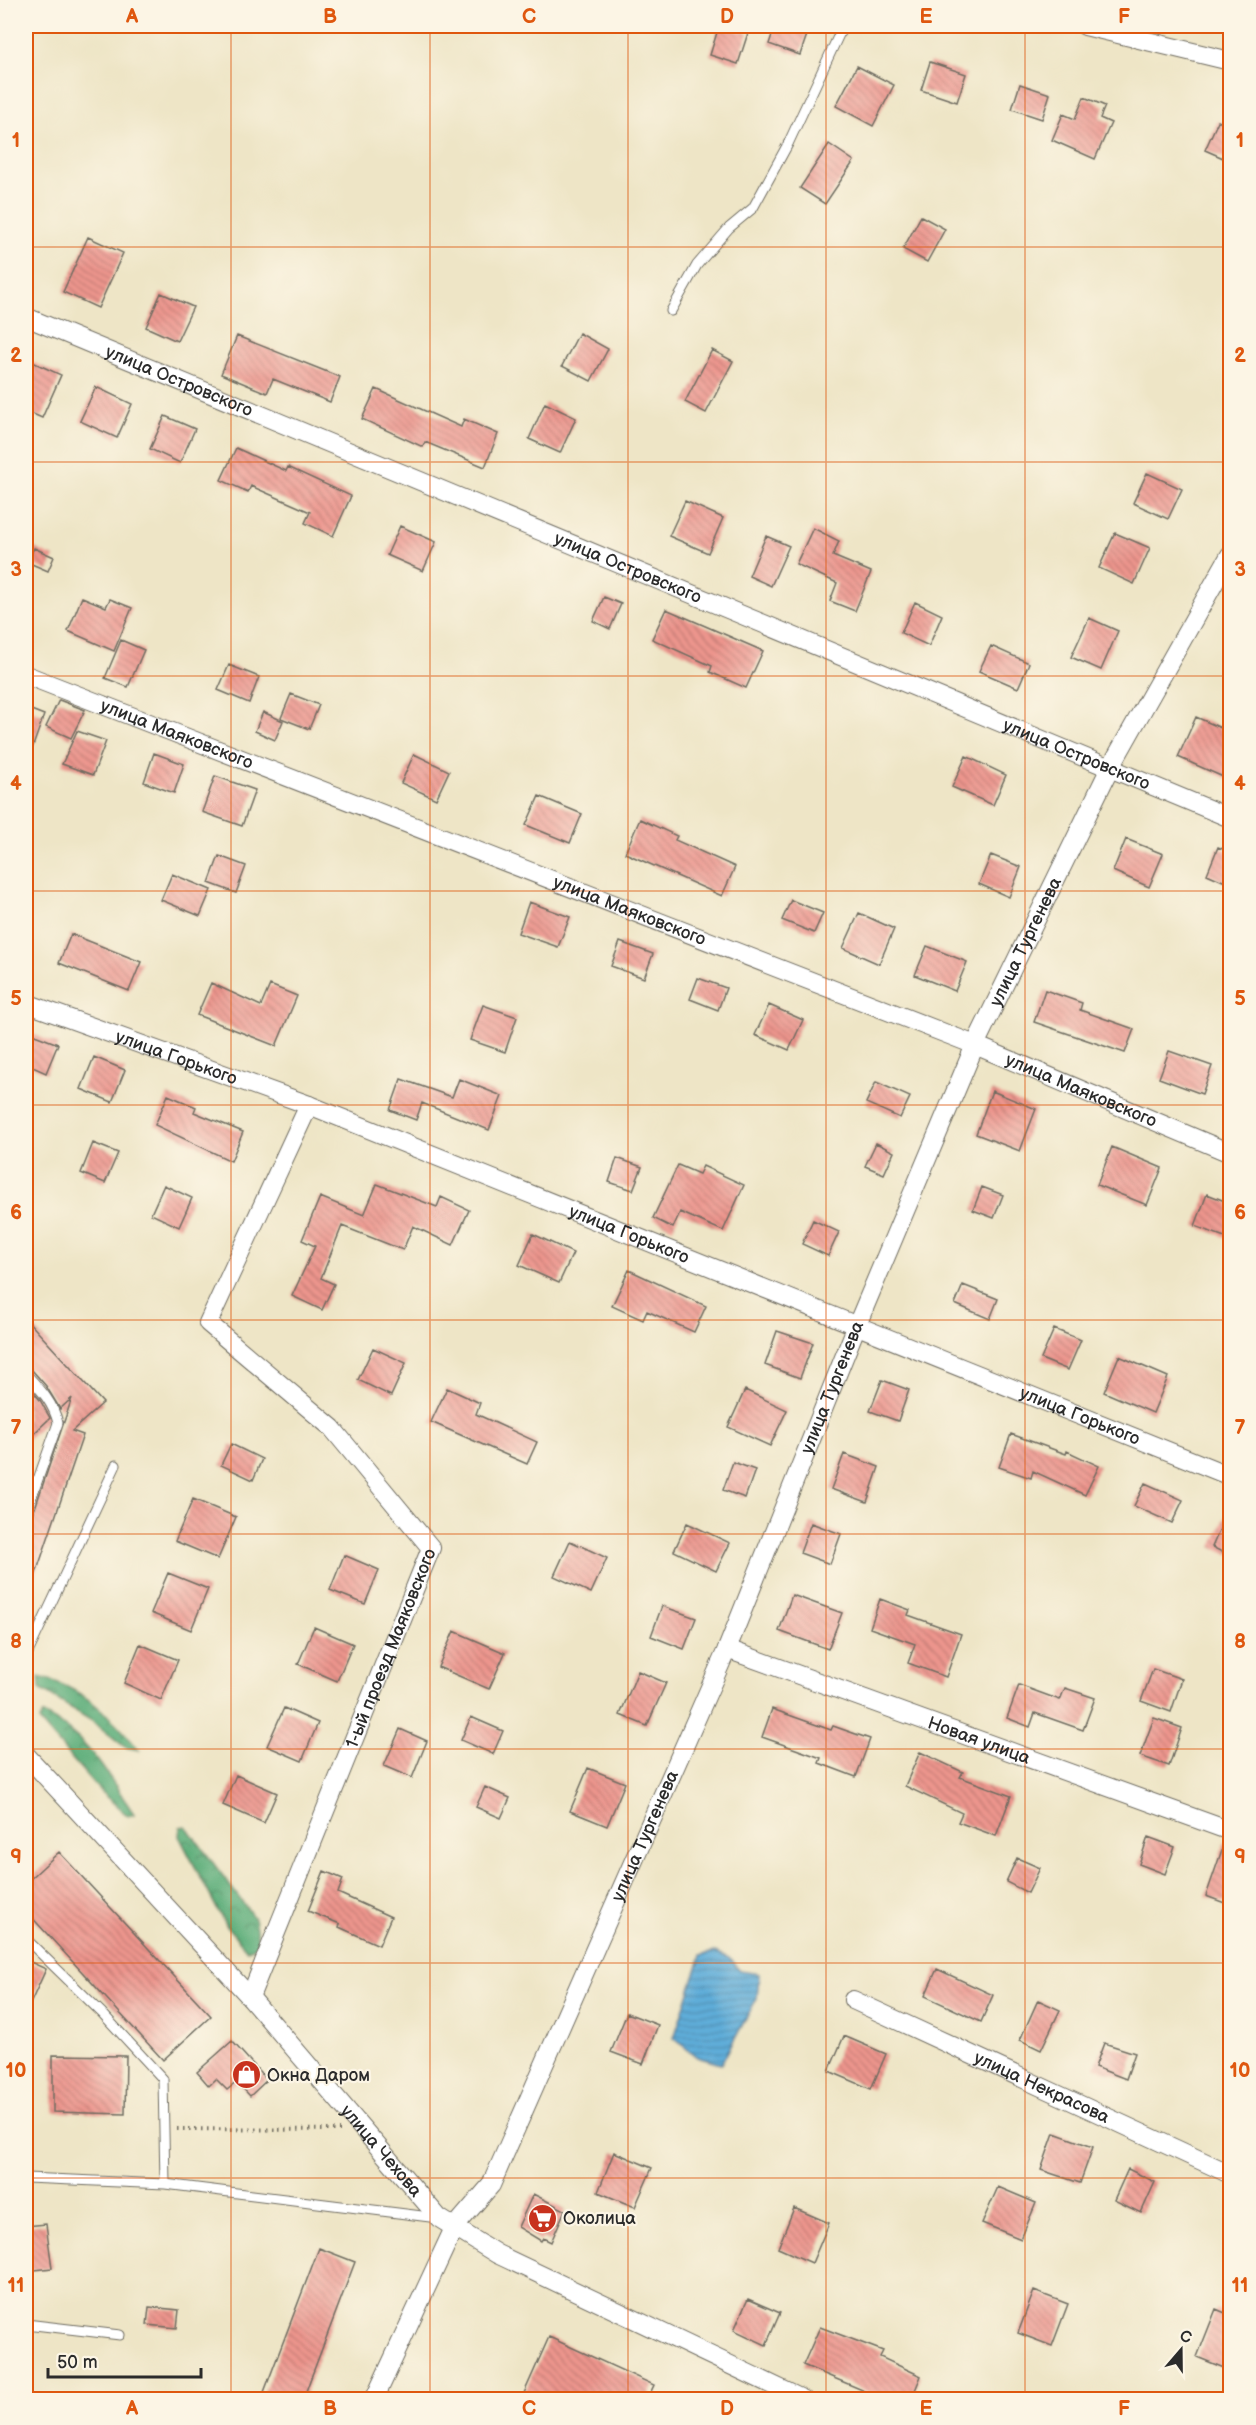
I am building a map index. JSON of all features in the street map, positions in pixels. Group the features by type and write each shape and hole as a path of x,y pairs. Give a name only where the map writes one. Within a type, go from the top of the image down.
{"street":[{"path":"1084,26 1230,61"},
{"name":"улица Островского","path":"26,317 1230,818"},
{"name":"улица Тургенева","path":"374,2400 447,2223 491,2185 728,1649 856,1325 975,1045 1110,768 1230,555"},
{"name":"улица Маяковского","path":"26,675 975,1045 1230,1154"},
{"name":"улица Горького","path":"26,1003 309,1105 1230,1476"},
{"name":"1-ый проезд Маяковского","path":"250,1997 431,1548 332,1428 208,1323 309,1105"},
{"name":"Новая улица","path":"728,1649 1230,1831"},
{"name":"улица Чехова","path":"26,1755 250,1997 447,2223 497,2254 804,2400"},
{"name":"улица Некрасова","path":"853,2000 1230,2174"}],"lane":[{"path":"671,311 696,265 729,228 753,208 788,144 843,26"},
{"path":"26,1374 47,1397 55,1410 58,1423 26,1513"},
{"path":"26,1657 116,1465"},
{"path":"26,1474 36,1485"},
{"path":"26,1939 102,2013 163,2079 165,2184"},
{"path":"26,2178 165,2184 447,2223"},
{"path":"26,2324 120,2334"}],"path":[{"path":"164,2129 364,2130"}],"green space":[{"path":"39,1677 69,1688 95,1704 139,1750 125,1747 92,1721 40,1689"},
{"path":"43,1714 72,1733 95,1757 134,1814 128,1816 101,1792 39,1721"},
{"path":"186,1826 254,1918 259,1945 247,1950 225,1924 179,1836 180,1827"}],"water":[{"path":"715,1952 729,1958 740,1971 759,1974 757,1998 721,2064 697,2057 674,2038 701,1955"}],"building":[{"path":"719,26 748,33 738,64 710,55"},
{"path":"775,26 810,26 800,55 769,44"},
{"path":"930,62 966,74 957,102 921,90"},
{"path":"857,66 894,85 873,126 836,106"},
{"path":"1020,84 1050,94 1042,119 1012,109"},
{"path":"1084,97 1105,106 1100,118 1111,123 1095,159 1052,140 1063,114 1075,119"},
{"path":"1218,121 1230,127 1230,161 1205,150"},
{"path":"829,144 854,161 825,204 800,188"},
{"path":"921,216 945,229 927,262 903,249"},
{"path":"88,237 123,253 98,308 63,292"},
{"path":"161,293 193,307 177,341 146,327"},
{"path":"579,333 608,349 591,381 562,366"},
{"path":"237,336 340,377 330,402 273,379 267,393 221,374"},
{"path":"712,350 733,361 706,413 685,402"},
{"path":"26,359 61,375 42,418 26,411"},
{"path":"96,387 132,404 117,438 80,421"},
{"path":"376,389 461,427 464,419 498,434 485,467 425,442 423,447 362,419"},
{"path":"545,403 576,418 560,453 529,439"},
{"path":"165,416 195,429 180,463 150,449"},
{"path":"236,448 286,471 288,467 351,496 333,536 305,523 310,512 251,486 248,492 221,480"},
{"path":"1147,473 1182,489 1168,519 1133,503"},
{"path":"685,501 723,518 708,553 669,536"},
{"path":"400,526 436,542 423,571 387,555"},
{"path":"813,528 839,541 833,556 871,572 855,611 830,601 837,583 796,564"},
{"path":"1115,533 1150,548 1134,584 1099,568"},
{"path":"766,536 789,546 771,586 749,576"},
{"path":"34,548 54,557 48,571 27,562"},
{"path":"82,597 106,607 110,599 132,608 114,651 68,631"},
{"path":"604,597 621,604 610,629 593,621"},
{"path":"915,602 942,615 929,646 901,633"},
{"path":"666,609 763,651 746,688 710,672 712,666 652,639"},
{"path":"1089,618 1118,631 1101,670 1071,657"},
{"path":"121,640 144,650 128,687 105,678"},
{"path":"991,646 1029,663 1018,688 979,671"},
{"path":"229,665 259,677 249,703 218,690"},
{"path":"291,694 319,705 309,729 281,718"},
{"path":"59,700 85,710 71,738 46,727"},
{"path":"26,708 44,715 28,760 26,760"},
{"path":"263,712 283,721 275,740 255,731"},
{"path":"1196,717 1230,732 1230,780 1178,757"},
{"path":"77,731 106,741 93,775 62,764"},
{"path":"154,753 184,764 174,793 144,782"},
{"path":"414,754 449,771 436,799 401,783"},
{"path":"966,756 1006,775 993,805 952,787"},
{"path":"215,776 255,790 242,826 202,812"},
{"path":"539,796 582,814 570,843 526,825"},
{"path":"640,819 677,836 675,840 735,867 722,896 625,853"},
{"path":"1126,839 1163,854 1149,887 1113,871"},
{"path":"1218,847 1230,852 1230,884 1207,874"},
{"path":"991,855 1021,867 1009,897 979,884"},
{"path":"219,856 246,866 236,893 209,883"},
{"path":"172,874 211,890 200,916 161,900"},
{"path":"791,900 823,913 814,933 782,920"},
{"path":"529,902 570,917 558,947 518,933"},
{"path":"859,913 894,929 879,964 843,948"},
{"path":"71,934 141,962 129,991 59,963"},
{"path":"620,942 653,954 644,978 611,966"},
{"path":"927,946 967,962 955,991 915,975"},
{"path":"698,978 726,988 718,1010 690,999"},
{"path":"211,983 261,1006 270,985 297,996 276,1046 197,1015"},
{"path":"1045,990 1082,1003 1080,1010 1134,1029 1125,1053 1034,1022"},
{"path":"483,1005 517,1017 505,1052 470,1040"},
{"path":"769,1005 803,1020 789,1050 755,1035"},
{"path":"32,1034 58,1044 46,1073 26,1064 26,1050"},
{"path":"1169,1051 1212,1066 1202,1094 1159,1078"},
{"path":"94,1057 125,1070 112,1102 81,1089"},
{"path":"401,1079 452,1097 459,1079 502,1096 489,1130 422,1103 416,1120 390,1110"},
{"path":"876,1082 910,1097 900,1118 866,1103"},
{"path":"992,1091 1036,1109 1020,1151 976,1134"},
{"path":"168,1095 196,1107 194,1112 243,1132 231,1161 155,1125"},
{"path":"93,1143 118,1153 105,1183 81,1173"},
{"path":"876,1143 894,1152 884,1174 865,1166"},
{"path":"1112,1147 1162,1168 1147,1205 1097,1185"},
{"path":"617,1158 642,1167 633,1190 609,1182"},
{"path":"678,1165 699,1174 703,1166 744,1185 723,1231 680,1212 673,1228 653,1218"},
{"path":"377,1184 437,1207 441,1197 469,1210 453,1245 413,1226 403,1250 342,1226 321,1278 334,1284 322,1310 292,1296 315,1246 302,1240 320,1197 364,1215"},
{"path":"164,1185 192,1198 179,1227 151,1214"},
{"path":"982,1187 1003,1195 994,1218 973,1210"},
{"path":"1207,1194 1230,1203 1230,1239 1195,1226"},
{"path":"813,1220 839,1232 828,1256 802,1244"},
{"path":"533,1234 573,1253 559,1283 519,1265"},
{"path":"629,1270 706,1306 694,1332 647,1311 643,1320 612,1306"},
{"path":"963,1285 998,1299 990,1319 955,1304"},
{"path":"26,1319 103,1403 72,1431 83,1435 28,1597 26,1596 26,1535 72,1398 60,1409 46,1386 31,1369 26,1367"},
{"path":"1054,1329 1081,1340 1068,1370 1041,1359"},
{"path":"777,1331 813,1343 800,1378 765,1365"},
{"path":"373,1348 406,1363 391,1396 358,1380"},
{"path":"1119,1356 1168,1377 1153,1413 1104,1392"},
{"path":"882,1380 909,1390 898,1421 870,1411"},
{"path":"26,1383 40,1400 50,1418 26,1441"},
{"path":"447,1388 480,1403 476,1414 537,1442 527,1464 431,1422"},
{"path":"745,1390 787,1410 770,1446 728,1427"},
{"path":"1011,1434 1066,1454 1067,1451 1099,1466 1085,1495 1033,1471 1031,1478 999,1467"},
{"path":"231,1444 262,1459 253,1480 221,1465"},
{"path":"844,1454 879,1467 867,1502 831,1489"},
{"path":"733,1462 755,1470 745,1498 723,1490"},
{"path":"1145,1483 1183,1500 1172,1523 1134,1506"},
{"path":"193,1499 236,1517 218,1559 175,1541"},
{"path":"1230,1507 1230,1556 1212,1547"},
{"path":"687,1523 730,1543 716,1571 674,1551"},
{"path":"811,1523 841,1534 830,1564 800,1553"},
{"path":"570,1541 607,1558 591,1593 554,1576"},
{"path":"344,1555 379,1570 365,1604 330,1590"},
{"path":"168,1573 208,1589 191,1630 151,1613"},
{"path":"792,1595 842,1613 828,1649 779,1631"},
{"path":"880,1599 910,1610 908,1615 961,1634 946,1677 908,1663 915,1644 870,1628"},
{"path":"662,1606 696,1618 684,1649 651,1636"},
{"path":"314,1627 353,1644 337,1681 298,1664"},
{"path":"454,1631 505,1653 489,1689 438,1667"},
{"path":"140,1644 178,1660 161,1700 124,1683"},
{"path":"1153,1669 1182,1679 1171,1712 1141,1701"},
{"path":"638,1671 666,1683 647,1726 620,1715"},
{"path":"1019,1685 1060,1700 1065,1688 1095,1698 1083,1730 1035,1713 1030,1727 1007,1718"},
{"path":"284,1708 318,1723 302,1761 267,1746"},
{"path":"772,1709 831,1730 833,1726 870,1739 856,1777 819,1763 821,1758 762,1737"},
{"path":"471,1717 503,1731 493,1754 461,1740"},
{"path":"1154,1718 1182,1728 1169,1766 1140,1756"},
{"path":"400,1729 427,1741 412,1778 384,1766"},
{"path":"920,1752 963,1772 960,1777 1011,1796 996,1836 958,1822 962,1813 905,1786"},
{"path":"588,1768 625,1783 607,1826 570,1811"},
{"path":"236,1775 277,1793 264,1823 223,1805"},
{"path":"485,1787 510,1798 501,1818 476,1807"},
{"path":"1148,1837 1175,1847 1165,1874 1139,1864"},
{"path":"1225,1841 1230,1842 1230,1905 1206,1896"},
{"path":"59,1852 211,2016 163,2060 26,1911 26,1883"},
{"path":"1017,1858 1040,1868 1028,1893 1006,1882"},
{"path":"324,1871 343,1879 338,1893 391,1917 379,1945 339,1927 340,1924 308,1911"},
{"path":"26,1960 46,1969 26,2013"},
{"path":"937,1969 993,1995 981,2022 925,1996"},
{"path":"1038,2000 1060,2010 1041,2050 1020,2040"},
{"path":"627,2013 658,2025 643,2064 611,2052"},
{"path":"844,2036 886,2054 871,2089 829,2071"},
{"path":"232,2041 267,2080 250,2096 237,2082 227,2090 216,2079 209,2086 197,2072"},
{"path":"1104,2043 1135,2053 1126,2079 1095,2067"},
{"path":"53,2055 126,2056 125,2114 53,2112"},
{"path":"1054,2133 1093,2147 1080,2183 1041,2170"},
{"path":"614,2152 652,2168 635,2207 598,2192"},
{"path":"1128,2169 1155,2182 1141,2213 1114,2200"},
{"path":"998,2187 1036,2203 1021,2239 982,2223"},
{"name":"Околица","path":"533,2194 565,2210 551,2242 543,2238 541,2241 518,2227"},
{"path":"794,2208 829,2223 812,2263 778,2248"},
{"path":"46,2224 52,2268 26,2271 26,2226"},
{"path":"319,2248 355,2262 303,2400 261,2400"},
{"path":"1034,2291 1068,2304 1052,2346 1018,2333"},
{"path":"748,2299 780,2313 766,2345 734,2330"},
{"path":"149,2307 179,2310 177,2328 147,2325"},
{"path":"1216,2309 1230,2315 1230,2353 1224,2368 1197,2357"},
{"path":"820,2327 883,2351 880,2357 921,2376 911,2400 886,2400 803,2365"},
{"path":"549,2337 654,2385 647,2400 521,2400"}],"place":[{"name":"Окна Даром","path":"246,2075"},
{"name":"Околица","path":"542,2218"}]}
